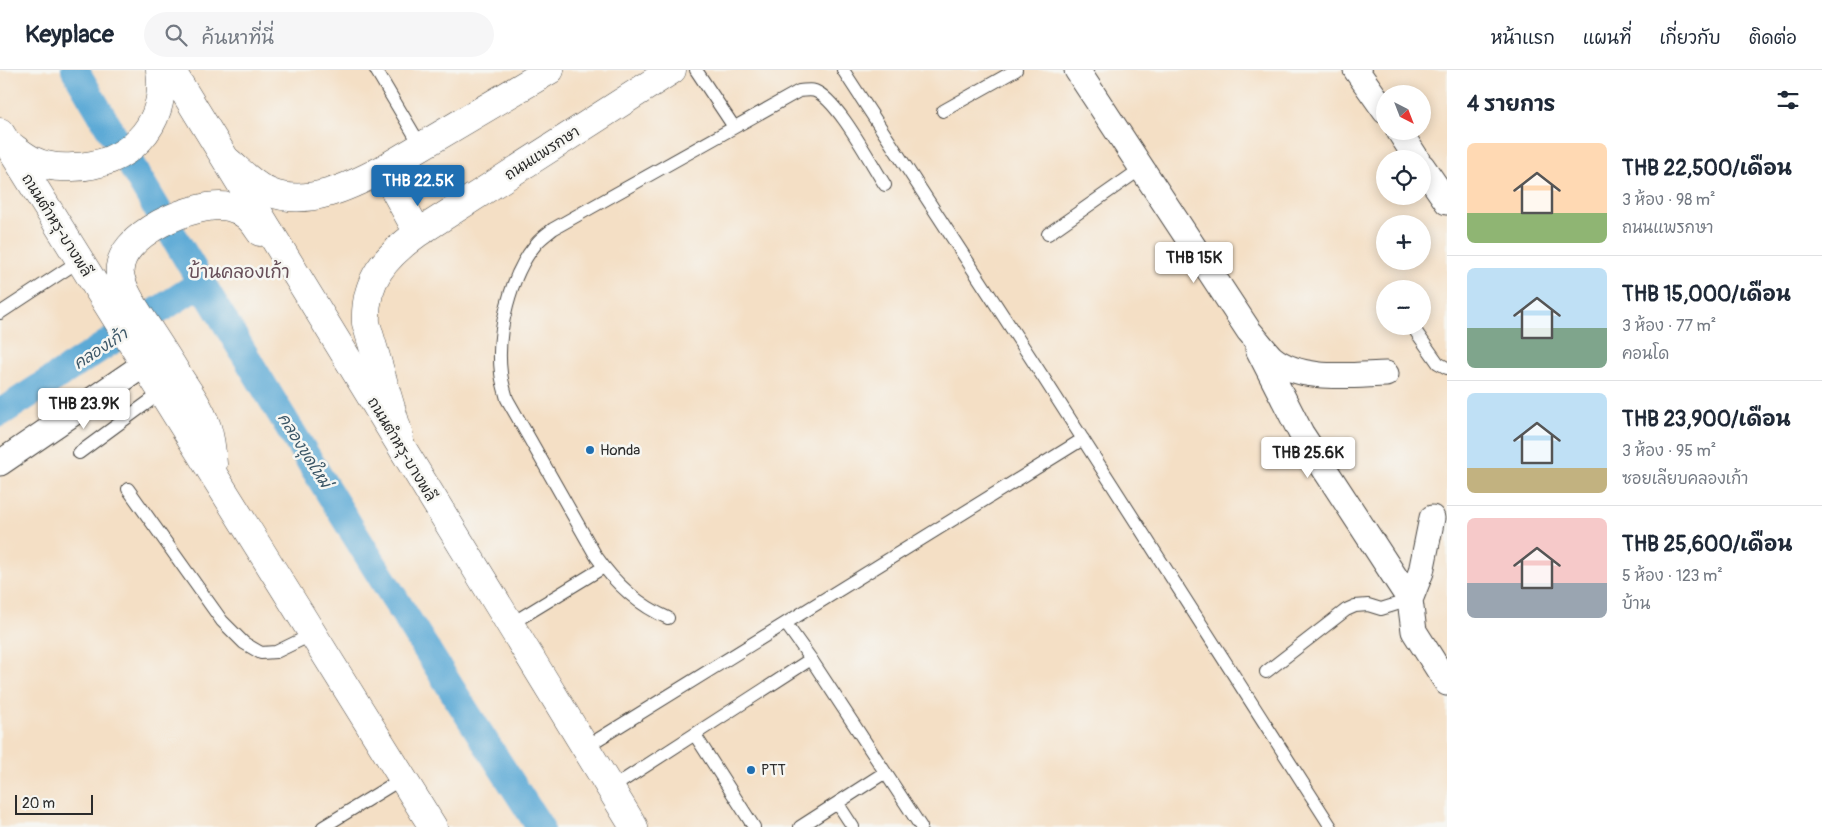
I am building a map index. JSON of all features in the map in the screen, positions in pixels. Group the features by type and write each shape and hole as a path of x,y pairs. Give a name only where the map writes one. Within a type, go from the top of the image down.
{"main road":[{"path":"3,137 32,160 63,168 106,162 127,151 146,132 158,108 160,70"},
{"name":"ถนนตำหรุ-บางพลี","path":"171,70 404,454 634,827"},
{"path":"226,159 254,183 269,192 291,197 331,192 384,169 550,70"},
{"name":"ถนนแพรกษา","path":"404,454 366,323 365,306 374,277 385,261 401,245 418,233 672,70"},
{"name":"ถนนตำหรุ-บางพลี","path":"3,137 79,261 118,302 146,352 162,392 433,827"},
{"path":"384,169 418,233"},
{"path":"118,302 122,257 129,246 148,230 173,218 200,209 227,206 240,210 254,223 370,413 438,509"},
{"path":"146,352 202,415 212,449 213,474"}],"street":[{"path":"1077,70 1249,331 1301,433 1410,600 1414,631 1447,683"},
{"path":"1356,70 1376,98"},
{"path":"1431,179 1447,202"},
{"path":"1249,331 1273,358 1295,371 1333,376 1386,374"},
{"path":"0,463 146,352"},
{"path":"1410,600 1420,572 1432,518"}],"lane":[{"path":"376,70 421,146"},
{"path":"696,70 734,127"},
{"path":"843,70 1083,439 1331,827"},
{"path":"943,111 1016,70"},
{"path":"668,618 632,596 604,567 507,399 500,363 503,324 521,268 543,236 553,229 799,91 814,90 838,110 885,185"},
{"path":"1048,234 1142,168"},
{"path":"0,313 79,261"},
{"path":"1418,335 1438,363 1447,368"},
{"path":"79,453 162,392"},
{"path":"584,748 1083,439"},
{"path":"128,489 222,621 244,644 261,653 276,652 313,634"},
{"path":"510,624 604,567"},
{"path":"1266,672 1346,610 1355,606 1368,605 1380,609 1410,600"},
{"path":"786,624 921,827"},
{"path":"610,789 811,660"},
{"path":"696,735 754,827"},
{"path":"800,827 884,773"},
{"path":"323,827 403,778"},
{"path":"838,804 853,827"}],"waterway":[{"name":"คลองขุดใหม่","path":"75,70 303,451 540,827"},
{"name":"คลองเก้า","path":"0,413 201,283"}],"place":[{"name":"Honda","path":"590,450"},
{"name":"PTT","path":"751,770"}],"district":[{"name":"บ้านคลองเก้า","path":"239,272"}]}
